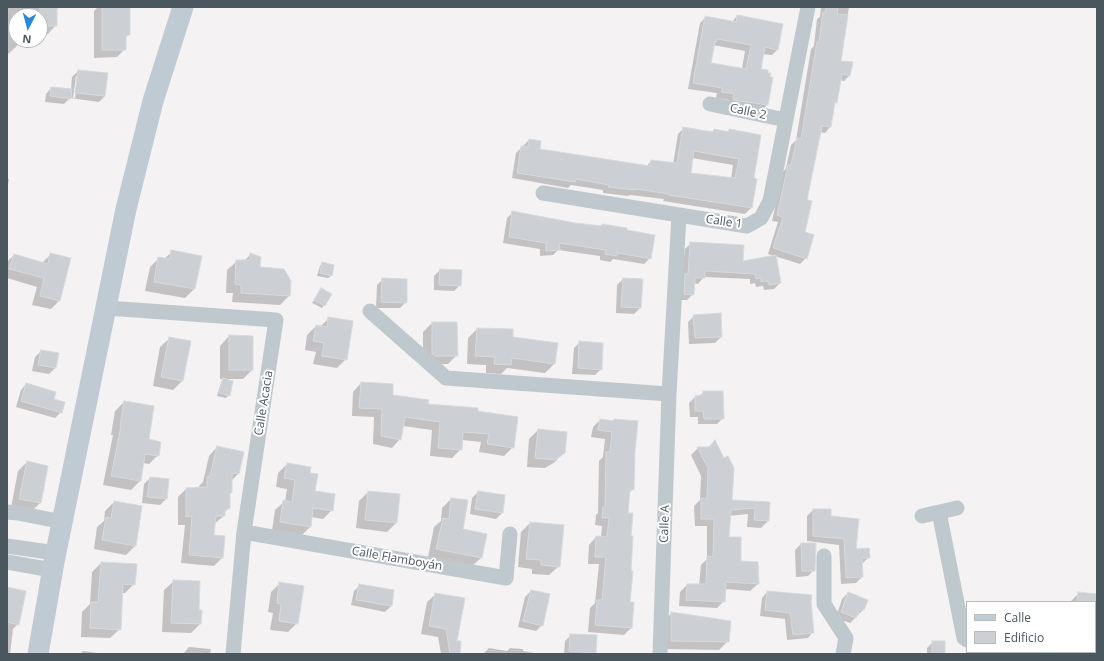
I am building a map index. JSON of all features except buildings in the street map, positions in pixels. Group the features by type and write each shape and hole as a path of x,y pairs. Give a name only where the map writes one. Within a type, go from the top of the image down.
{"street":[{"path":"38,654 54,561 107,308 126,209 152,101 183,7"},
{"name":"Calle 1","path":"543,193 747,226 761,218 770,201 808,7"},
{"name":"Calle 2","path":"710,104 786,120"},
{"name":"Calle A","path":"660,654 669,394 679,215"},
{"name":"Calle Acacia","path":"107,308 276,320 244,532 233,654"},
{"path":"370,311 446,378 669,394"},
{"path":"922,516 957,508"},
{"path":"7,512 63,522"},
{"path":"939,512 964,638 966,639"},
{"name":"Calle Flamboyán","path":"244,532 506,578 510,534"},
{"path":"7,546 54,561"},
{"path":"824,556 824,604 846,638 843,654"},
{"path":"7,562 54,561"}]}
